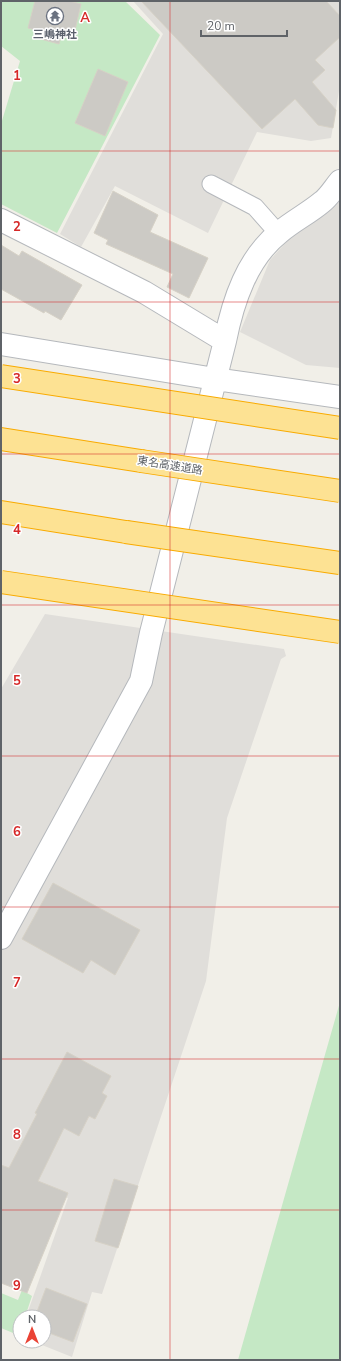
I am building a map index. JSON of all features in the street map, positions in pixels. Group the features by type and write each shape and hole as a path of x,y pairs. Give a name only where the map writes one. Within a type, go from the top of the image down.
{"highway":[{"path":"1,376 340,428"},
{"name":"東名高速道路","path":"1,439 340,491"},
{"path":"1,512 340,563"},
{"path":"1,582 340,632"}],"street":[{"path":"1,938 141,681 151,633 225,342 230,317 247,273 256,257 278,233 324,201 340,181"},
{"path":"1,220 144,292 225,342"},
{"path":"1,344 215,379 340,396"}],"lane":[{"path":"211,184 255,207 278,233"}],"shaded area":[{"path":"133,1 340,1 340,85 331,138 311,141 257,132 208,233 115,186 81,247 60,234 163,34"},
{"path":"340,200 340,368 306,365 240,332 270,260 290,238 324,215"},
{"path":"45,614 284,649 286,656 281,659 227,818 206,981 102,1294 92,1292 72,1357 52,1349 52,1309 29,1309 68,1198 1,1168 1,689"}],"green space":[{"path":"1,1 125,1 160,35 57,233 1,204 1,124 20,61 1,46"},
{"path":"340,1002 340,1360 238,1360"},
{"path":"22,1290 32,1296 28,1309 12,1309 12,1333 1,1328 1,1293 18,1300"}],"building":[{"name":"三嶋神社","path":"35,1 69,1 81,4 73,39 61,36 59,44 37,38 39,31 28,28"},
{"path":"141,1 326,1 340,16 340,37 315,60 325,70 312,82 336,110 333,128 318,125 295,99 262,129"},
{"path":"98,69 128,82 105,136 75,123"},
{"path":"113,191 158,215 150,232 208,258 189,298 167,287 173,274 106,244 108,240 94,233"},
{"path":"1,245 19,256 22,251 82,285 61,320 45,311 44,313 1,289"},
{"path":"53,883 140,930 115,975 91,960 83,973 22,939"},
{"path":"67,1052 111,1076 102,1093 107,1096 95,1119 89,1116 79,1136 64,1128 38,1181 68,1193 27,1293 1,1283 1,1165 9,1168 37,1114 35,1113"},
{"path":"114,1179 138,1186 118,1248 95,1241"},
{"path":"46,1288 87,1304 73,1342 52,1334 52,1309 38,1309"}],"place":[{"name":"三嶋神社","path":"55,16"}]}
